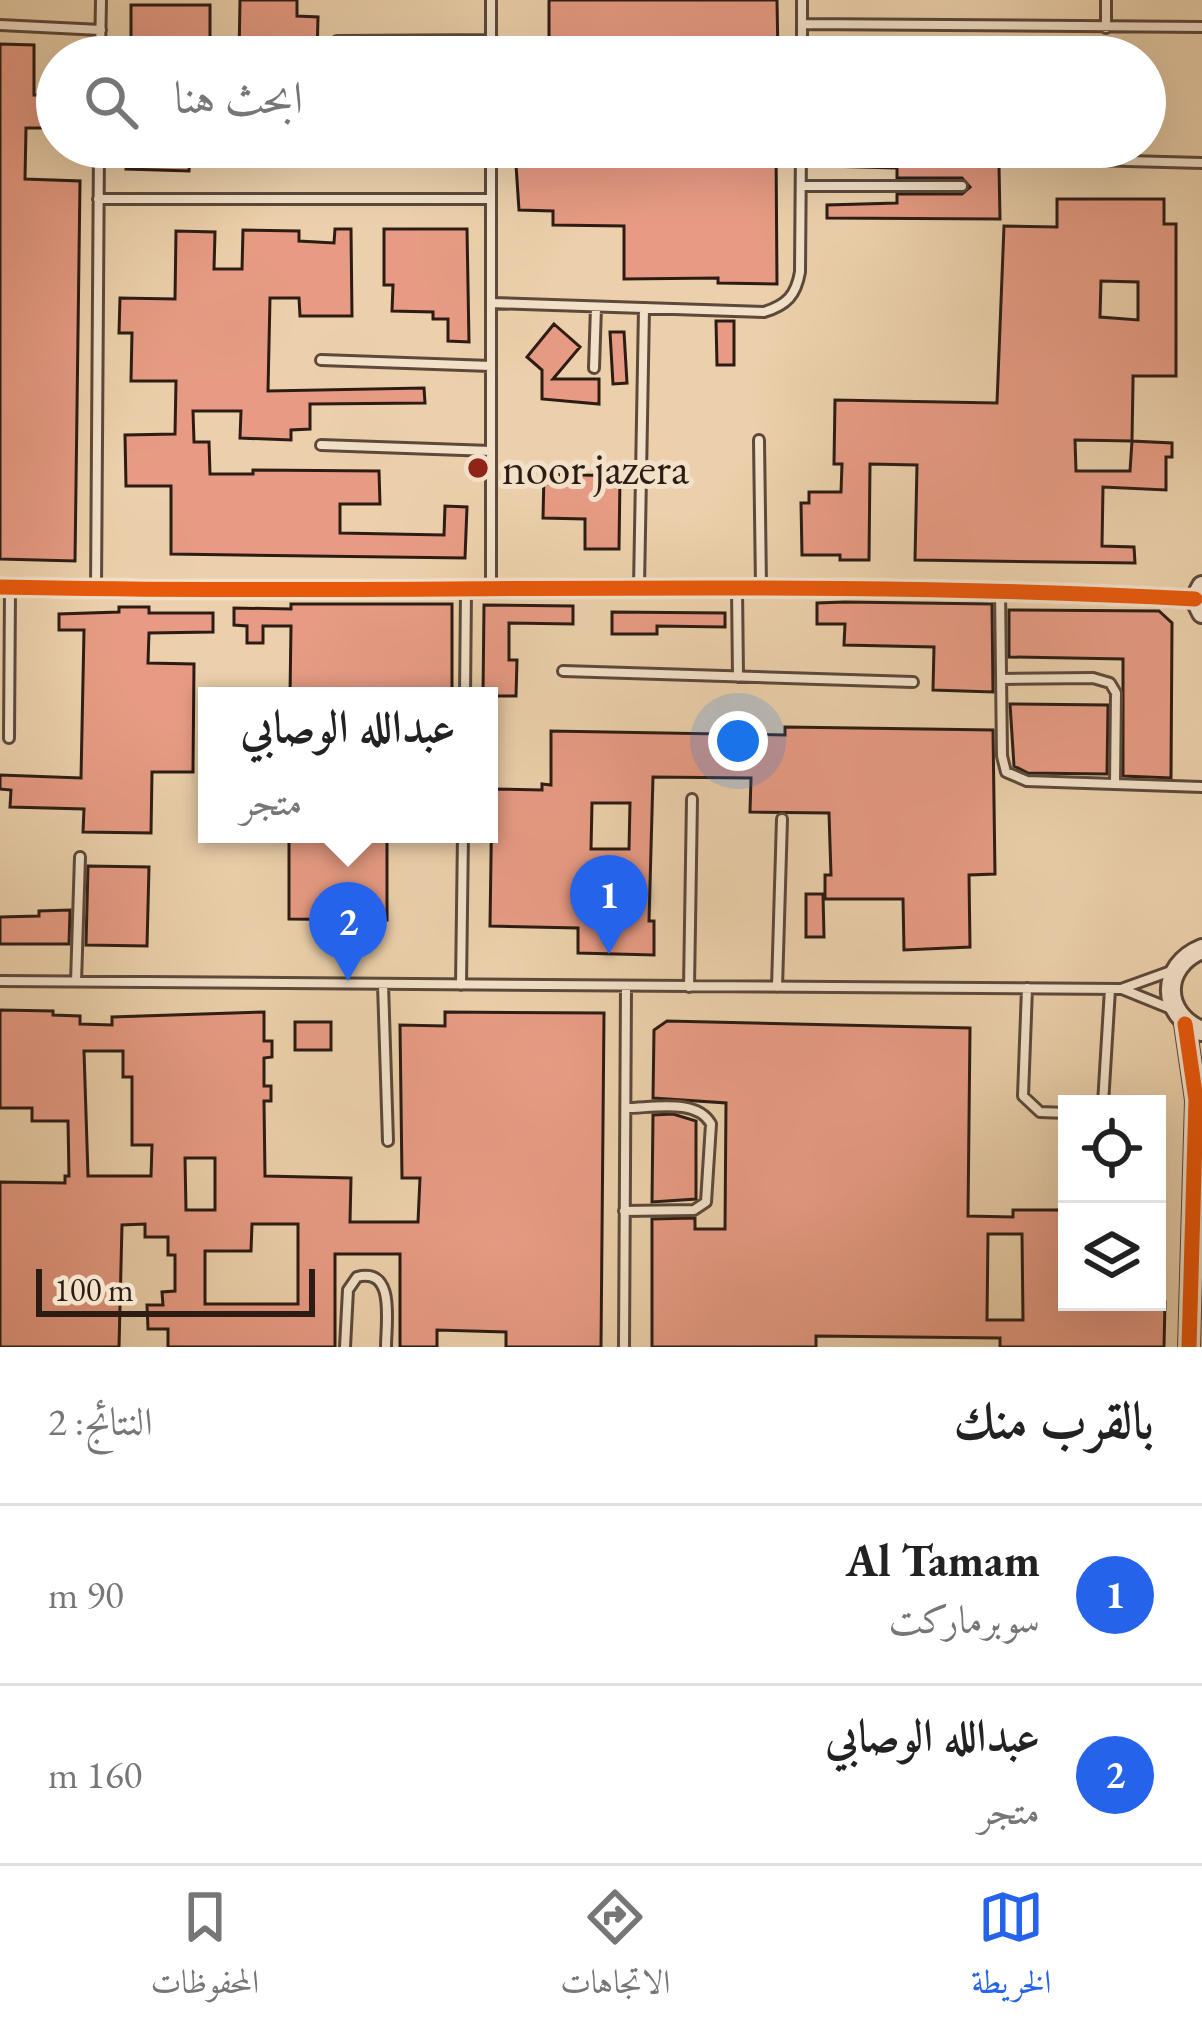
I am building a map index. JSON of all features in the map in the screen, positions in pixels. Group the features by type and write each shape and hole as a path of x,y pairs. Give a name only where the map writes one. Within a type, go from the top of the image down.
{"street":[{"path":"5,588 1000,588 1200,600"},
{"path":"1189,1347 1196,1100 1188,1022 1170,983 1202,930"}],"lane":[{"path":"100,0 101,36"},
{"path":"491,0 491,36"},
{"path":"802,0 802,36"},
{"path":"1106,0 1106,28"},
{"path":"802,24 1202,27"},
{"path":"0,26 101,29"},
{"path":"1166,162 1202,163"},
{"path":"96,590 99,168"},
{"path":"491,168 491,589"},
{"path":"491,303 764,312 780,308 797,287 800,272 801,168"},
{"path":"801,186 962,186"},
{"path":"98,199 491,199"},
{"path":"594,368 596,307"},
{"path":"640,587 644,308"},
{"path":"321,360 491,366"},
{"path":"759,440 760,586"},
{"path":"321,445 491,451"},
{"path":"737,586 738,676"},
{"path":"5,588 8,738"},
{"path":"465,687 466,588"},
{"path":"1000,588 1002,762 1010,776 1027,781 1202,787"},
{"path":"563,671 913,682"},
{"path":"1001,679 1110,682 1116,693 1115,784"},
{"path":"689,987 692,799"},
{"path":"777,987 782,819"},
{"path":"461,985 463,843"},
{"path":"76,982 80,856"},
{"path":"0,981 1115,989 1188,958"},
{"path":"383,984 388,1141"},
{"path":"624,1347 626,986"},
{"path":"1027,988 1023,1096 1040,1112 1058,1113"},
{"path":"1115,989 1188,1022"},
{"path":"1104,1095 1115,989"},
{"path":"624,1210 701,1207 709,1196 711,1124 705,1113 693,1108 626,1108"},
{"path":"345,1347 348,1290 357,1276 368,1274 384,1286 386,1347"}],"building":[{"path":"240,0 297,0 297,16 318,17 318,36 239,36"},
{"path":"549,0 777,0 778,36 549,36"},
{"path":"131,5 210,5 210,36 131,36"},
{"path":"0,44 34,45 36,128 26,128 25,179 80,181 75,561 0,559"},
{"path":"126,168 189,168 189,171"},
{"path":"516,168 776,168 777,284 718,283 718,278 624,279 624,226 553,225 553,211 519,210"},
{"path":"897,168 999,168 1000,219 827,218 827,205 897,203 897,194 962,194 970,187 962,178 897,178"},
{"path":"1057,199 1164,199 1164,224 1176,224 1176,376 1133,376 1132,441 1172,443 1172,457 1166,457 1166,490 1103,487 1102,546 1134,547 1135,563 915,560 917,465 870,464 869,560 802,555 801,503 809,503 809,492 841,492 842,464 834,464 835,400 997,403 1004,226 1057,227","holes":["1101,281 1138,282 1138,320 1100,317","1075,440 1132,441 1130,471 1076,471"]},
{"path":"335,229 351,229 352,316 300,316 299,298 270,298 268,391 424,388 425,403 310,404 310,429 291,430 291,440 240,438 241,411 193,411 194,442 209,442 210,474 379,471 380,504 340,504 340,533 444,535 445,506 467,507 465,558 171,554 171,486 126,486 125,435 175,434 176,381 131,381 132,333 119,333 120,298 175,299 176,231 215,232 214,269 242,269 243,230 299,231 299,241 334,243"},
{"path":"384,229 467,229 469,342 448,341 448,319 433,319 433,312 392,311 393,285 384,285"},
{"path":"716,321 734,321 734,365 717,365"},
{"path":"554,324 580,347 553,379 599,379 599,404 542,399 542,370 527,357"},
{"path":"610,332 624,332 627,383 613,384"},
{"path":"544,474 620,476 619,549 585,549 585,519 543,518"},
{"path":"817,603 992,604 993,692 933,690 934,647 844,645 845,624 817,624"},
{"path":"291,604 452,604 452,687 290,687 291,626 263,626 263,643 247,643 247,626 234,625 234,608 291,609"},
{"path":"484,605 573,606 573,624 509,623 509,660 517,660 516,696 498,696 498,687 483,687"},
{"path":"119,607 149,607 149,613 213,613 213,632 149,633 148,663 194,664 193,772 152,772 151,833 83,832 84,809 10,807 11,790 0,789 0,775 81,778 84,630 59,630 59,614 119,612"},
{"path":"1009,610 1159,611 1172,623 1171,778 1123,776 1123,659 1009,657"},
{"path":"612,612 725,613 725,627 657,626 657,634 612,634"},
{"path":"1010,704 1108,705 1107,774 1028,773 1014,766"},
{"path":"785,727 993,730 995,874 969,875 970,947 904,950 903,899 825,899 825,875 831,875 829,813 750,812 751,778 653,777 649,921 654,921 654,955 578,953 578,928 490,926 491,843 498,843 498,789 542,790 542,784 551,785 551,731 785,735","holes":["592,803 630,803 629,849 591,849"]},
{"path":"289,843 387,843 387,920 289,919"},
{"path":"88,866 149,867 147,946 86,945"},
{"path":"806,894 823,894 824,937 806,937"},
{"path":"70,910 69,944 0,944 0,917"},
{"path":"0,1010 53,1011 53,1015 80,1016 80,1024 112,1025 112,1017 264,1012 264,1041 272,1041 272,1057 264,1058 264,1086 271,1086 271,1101 264,1101 265,1176 351,1178 350,1222 418,1222 420,1178 402,1178 400,1025 445,1026 445,1012 604,1013 601,1347 506,1347 506,1332 437,1330 437,1347 400,1347 400,1254 335,1254 335,1347 168,1347 168,1329 148,1329 147,1305 163,1305 162,1292 175,1291 175,1255 168,1255 168,1237 145,1237 145,1224 122,1225 119,1347 0,1347 0,1182 65,1183 69,1176 68,1121 32,1121 32,1108 0,1108","holes":["84,1051 123,1051 123,1077 132,1077 132,1145 152,1145 151,1176 88,1176","185,1158 215,1158 215,1210 186,1210","252,1224 298,1224 298,1304 205,1304 205,1251 251,1251"]},
{"path":"667,1021 970,1028 968,1216 1013,1217 1013,1210 1058,1210 1058,1311 1165,1311 1164,1347 1000,1347 1000,1338 816,1336 816,1347 652,1347 652,1219 695,1218 695,1229 725,1229 726,1103 653,1098 654,1030","holes":["988,1234 1022,1234 1023,1320 987,1320"]},
{"path":"295,1022 331,1022 331,1050 295,1050"},
{"path":"673,1114 696,1121 696,1199 652,1202 653,1115"}],"cycle path":[{"path":"0,587 896,589 1195,599"},
{"path":"1185,1024 1196,1100 1189,1347"}],"place":[{"name":"noor jazera","path":"478,468"},
{"name":"Al Tamam","path":"609,954"},
{"name":"عبدالله الوصابي","path":"348,981"}]}
